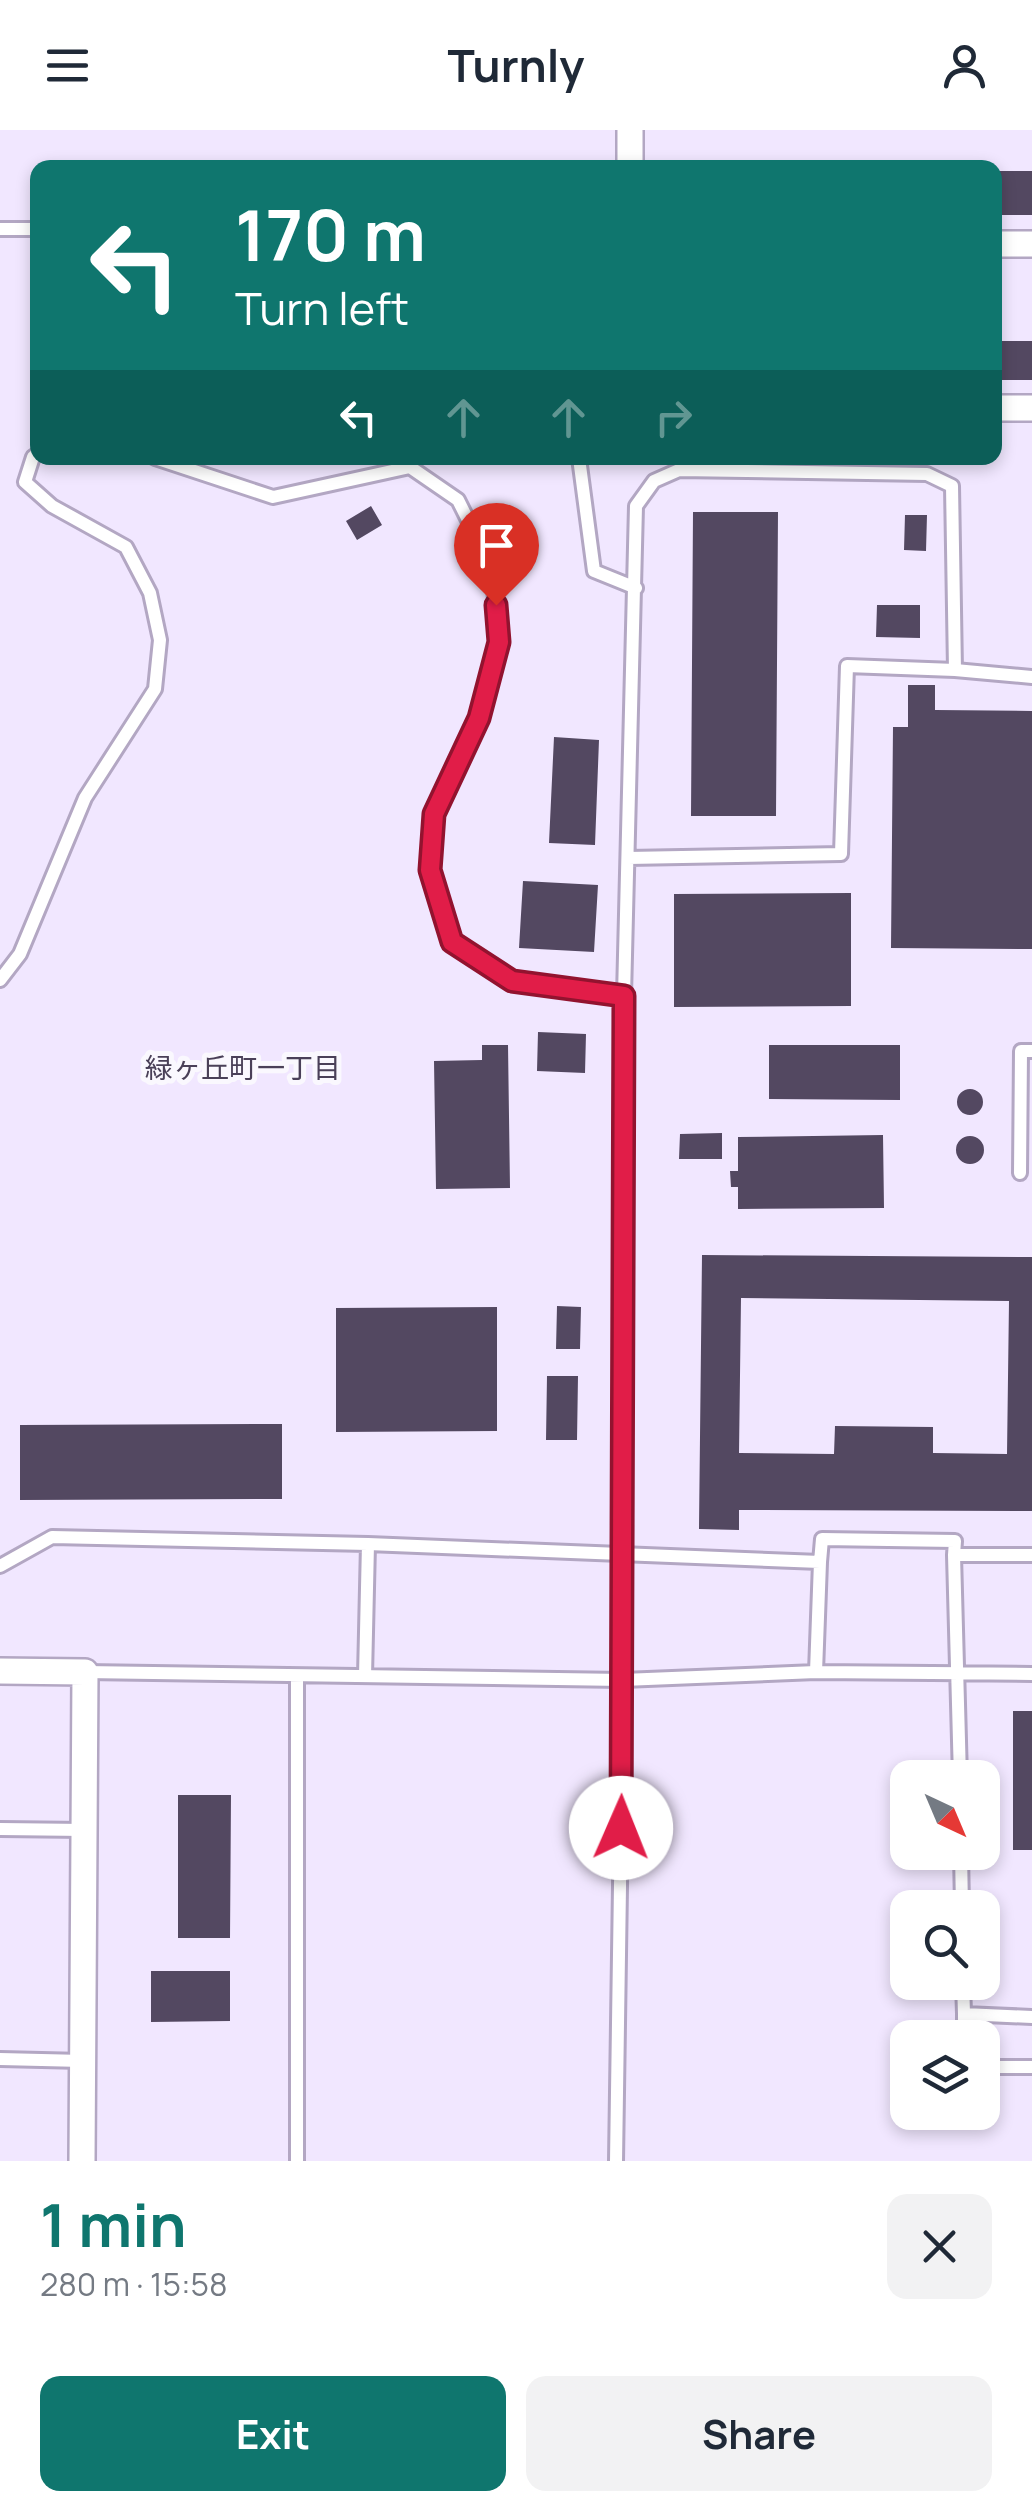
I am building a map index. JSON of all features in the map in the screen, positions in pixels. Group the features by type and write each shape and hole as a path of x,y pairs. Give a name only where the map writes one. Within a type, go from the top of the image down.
{"street":[{"path":"630,130 630,160"},
{"path":"1002,244 1032,244"},
{"path":"1002,408 1032,408"},
{"path":"0,1671 86,1672 82,2161"}],"lane":[{"path":"0,229 30,229"},
{"path":"0,980 20,954 86,798 155,690 160,640 150,593 126,548 52,506 26,482 31,465"},
{"path":"175,465 273,498 410,467 458,500 492,568 499,642 479,718 434,814 430,870 452,942 512,981 624,996"},
{"path":"580,465 594,571 636,588"},
{"path":"616,2161 623,1680 624,996 636,506 654,480 680,470 927,474 952,486 955,670"},
{"path":"628,858 841,854 847,666 1032,678"},
{"path":"1020,1173 1021,1051 1032,1051"},
{"path":"0,1566 52,1537 368,1544 820,1562"},
{"path":"816,1672 822,1539 955,1542 960,1760"},
{"path":"366,1676 368,1544"},
{"path":"954,1555 1032,1555"},
{"path":"86,1672 623,1680 816,1672 1032,1674"},
{"path":"296,1676 297,2161"},
{"path":"0,1829 85,1830"},
{"path":"964,2000 964,2020"},
{"path":"964,2014 1032,2017"},
{"path":"0,2059 83,2060"},
{"path":"1000,2067 1032,2067"}],"building":[{"path":"1002,171 1032,171 1032,215 1002,215"},
{"path":"1002,341 1032,341 1032,380 1002,380"},
{"path":"371,506 382,525 357,540 346,521"},
{"path":"693,512 778,512 776,816 691,816"},
{"path":"905,515 927,515 926,551 904,550"},
{"path":"877,605 920,605 920,638 876,637"},
{"path":"908,685 935,685 935,710 1032,711 1032,949 891,948 893,727 908,727"},
{"path":"554,737 599,740 595,845 549,843"},
{"path":"523,881 598,885 594,952 519,948"},
{"path":"851,893 851,1006 674,1007 674,894"},
{"path":"538,1032 586,1034 585,1073 537,1071"},
{"path":"482,1045 508,1045 510,1188 436,1189 434,1061 482,1060"},
{"path":"769,1045 900,1045 900,1100 769,1099"},
{"path":"970,1089 979,1093 983,1102 979,1111 970,1115 961,1111 957,1102 961,1093"},
{"path":"722,1133 722,1159 679,1159 680,1134"},
{"path":"883,1135 884,1208 738,1209 738,1187 731,1187 730,1171 738,1171 738,1137"},
{"path":"970,1136 980,1140 984,1150 980,1160 970,1164 960,1160 956,1150 960,1140"},
{"path":"702,1255 1032,1257 1032,1511 739,1510 739,1530 699,1529","holes":["741,1298 1009,1301 1007,1454 933,1453 933,1427 835,1426 834,1454 739,1453"]},
{"path":"557,1306 581,1307 580,1349 556,1349"},
{"path":"497,1307 497,1431 336,1432 336,1308"},
{"path":"547,1376 578,1376 577,1440 546,1440"},
{"path":"282,1424 282,1499 20,1500 20,1425"},
{"path":"1013,1711 1032,1711 1032,1850 1013,1850"},
{"path":"178,1795 231,1795 230,1938 178,1938"},
{"path":"151,1971 230,1971 230,2021 151,2022"}],"district":[{"name":"緑ヶ丘町一丁目","path":"243,1067"}],"route":[{"path":"496,605 499,642 479,718 434,814 430,870 452,942 512,981 624,996 621,1828"}]}
